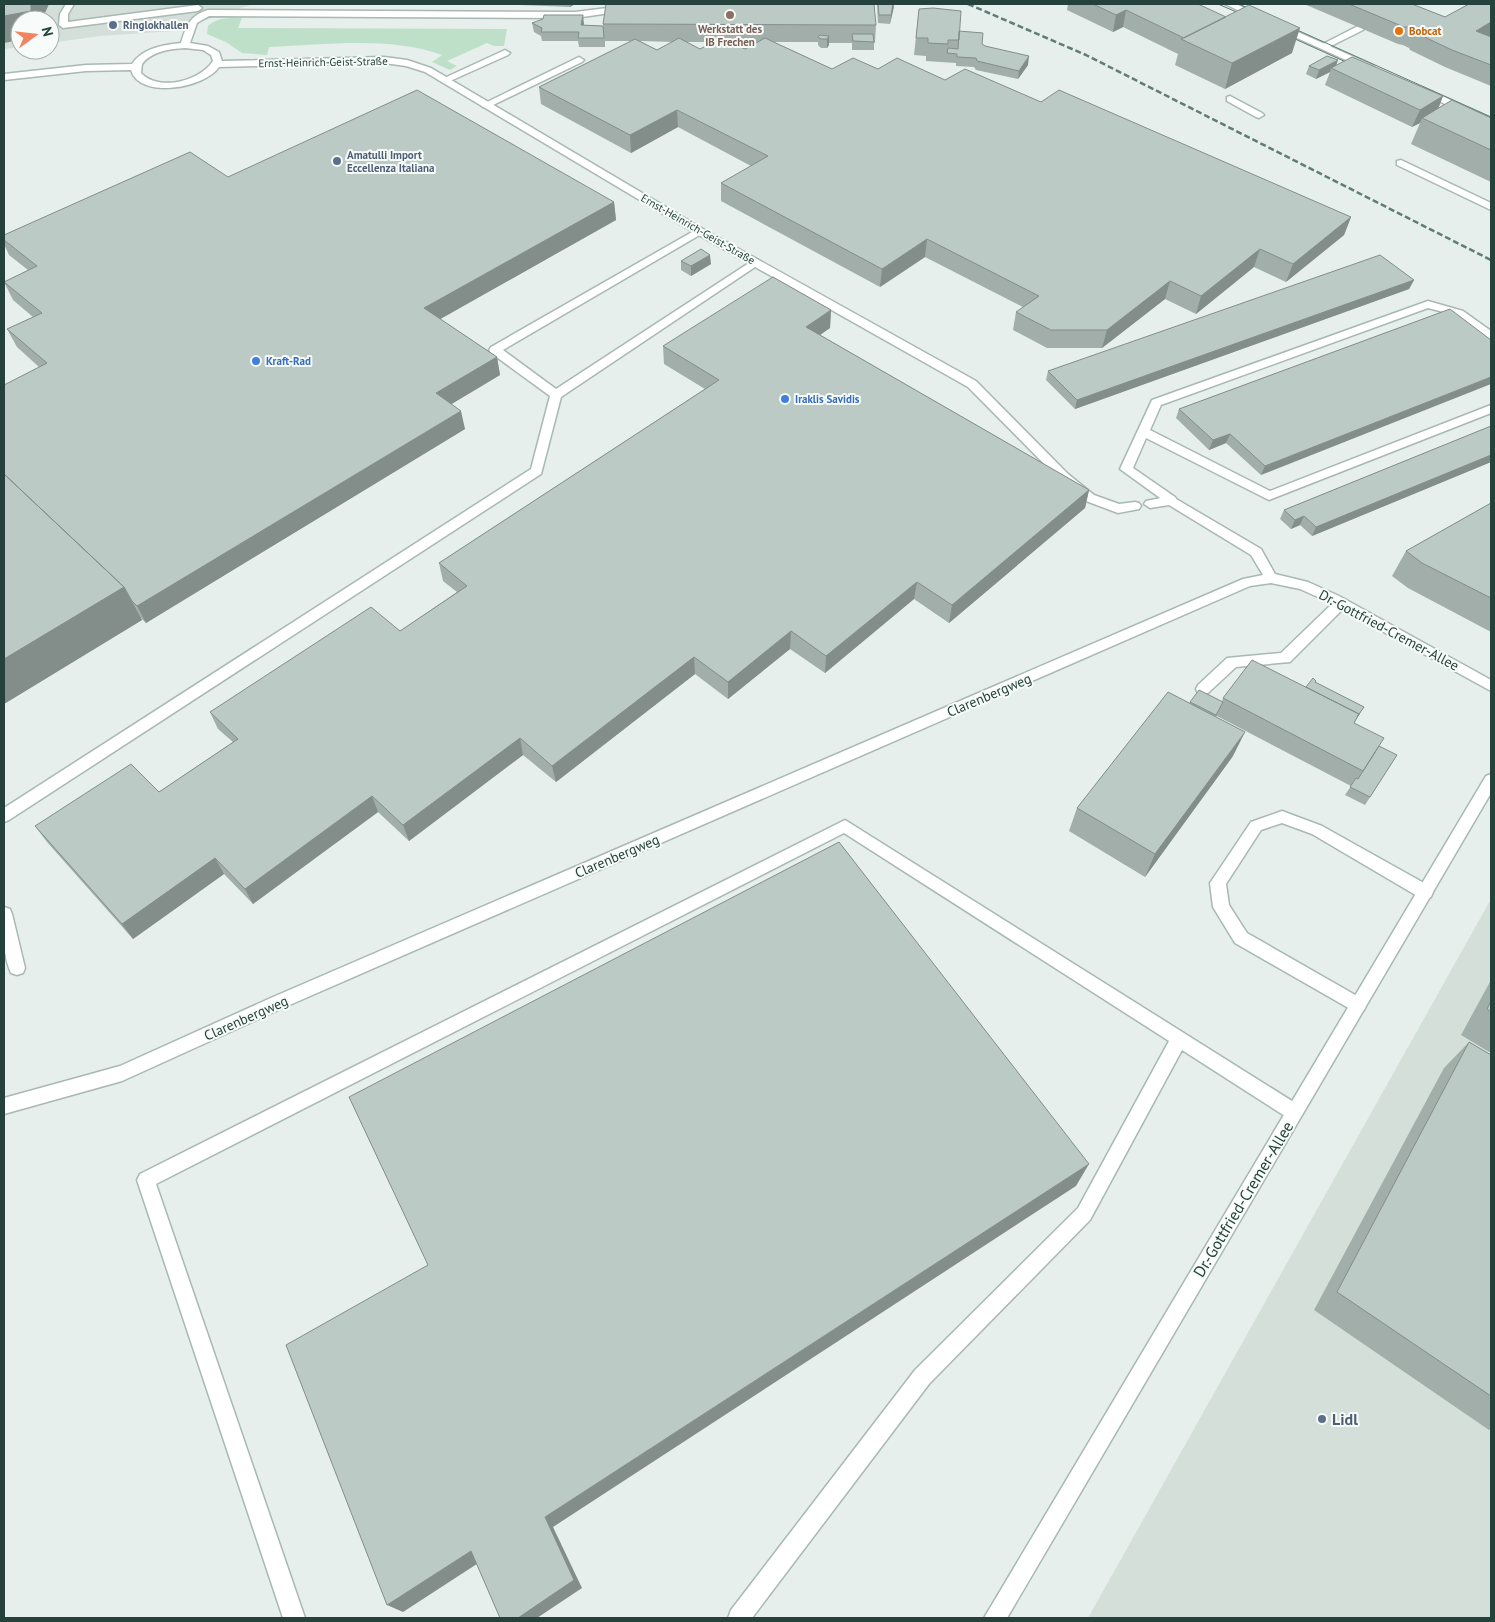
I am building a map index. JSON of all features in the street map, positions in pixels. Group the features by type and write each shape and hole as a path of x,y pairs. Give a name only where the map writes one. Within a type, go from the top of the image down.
{"street":[{"path":"70,4 64,14 63,25 128,12 199,9 235,13 576,15 653,4"},
{"path":"1229,4 1377,70"},
{"path":"185,45 199,9"},
{"path":"1324,46 1360,28"},
{"path":"185,45 207,48 214,52 218,58 218,64 213,71 202,78 172,86 148,83 140,79 136,73 136,67 140,60 148,54 172,46 185,45"},
{"path":"444,80 505,53"},
{"name":"Ernst-Heinrich-Geist-Straße","path":"218,64 384,60 418,66 699,231 972,384 1064,477 1090,498 1118,509 1135,506"},
{"path":"486,105 580,60"},
{"path":"4,77 86,68 136,67"},
{"path":"1412,86 1491,122"},
{"path":"1230,99 1259,115"},
{"path":"1401,163 1491,207"},
{"path":"556,395 494,350 699,231"},
{"path":"4,816 537,471 556,395 756,262"},
{"path":"1271,578 1256,552 1126,469 1156,403 1428,304 1459,314 1491,336"},
{"path":"1143,432 1269,496 1491,409"},
{"path":"1150,504 1172,500"},
{"name":"Dr.-Gottfried-Cremer-Allee","path":"1226,592 1248,582 1271,578 1303,585 1341,603 1491,686"},
{"name":"Clarenbergweg","path":"4,1106 122,1073 298,994 1226,592"},
{"path":"1203,689 1232,662 1285,658 1341,603"},
{"name":"Dr.-Gottfried-Cremer-Allee","path":"995,1618 1491,780"},
{"path":"1358,1005 1241,938 1221,907 1218,883 1256,826 1282,817 1317,830 1425,892"},
{"path":"294,1618 146,1180 845,826 1294,1112"},
{"path":"4,914 17,968"},
{"path":"739,1618 922,1377 1084,1214 1178,1039"}],"shaded area":[{"name":"Ringlokhallen","path":"4,4 253,4 174,31 100,36 60,42 60,10 10,10 10,48 4,49"},
{"path":"1491,899 1491,1618 1088,1618"}],"green space":[{"path":"242,18 238,28 507,29 504,46 494,46 487,43 447,61 457,66 450,70 432,62 442,55 400,45 357,43 269,47 267,55 242,53 226,42 207,34 208,26 215,21"}],"building":[{"path":"4,4 31,4 31,10 10,10 10,15 4,16"},
{"path":"606,4 874,4 876,25 603,24"},
{"path":"878,4 893,4 891,15 879,15"},
{"path":"1093,4 1198,4 1226,17 1184,38 1126,10 1116,15"},
{"path":"1349,4 1412,4 1445,17 1469,4 1491,4 1491,22 1476,31 1491,37 1491,65 1452,50 1416,33 1416,31 1409,27 1404,27"},
{"path":"1249,5 1300,28 1232,63 1181,39"},
{"path":"933,8 961,11 959,40 948,40 948,44 928,43 928,38 916,38 919,9"},
{"path":"544,15 583,15 581,25 603,26 604,38 578,38 579,32 541,32 542,28 532,23 543,19"},
{"path":"959,31 983,33 982,44 985,46 1029,56 1019,71 977,61 976,58 957,57 957,54 947,53 948,48 958,49"},
{"path":"852,34 873,34 874,42 853,41"},
{"path":"820,35 829,36 827,39 821,39 818,37"},
{"path":"679,38 700,49 721,38 745,49 765,38 832,69 853,58 878,69 897,58 945,80 965,69 1041,102 1059,90 1351,217 1293,264 1260,249 1201,296 1170,281 1107,330 1051,330 1016,312 1039,296 927,239 882,269 721,183 768,156 677,110 630,135 539,87 635,39 657,50"},
{"path":"1327,56 1338,60 1319,70 1309,66"},
{"path":"1352,57 1443,96 1420,110 1331,68"},
{"name":"Kraft-Rad","path":"417,90 614,202 424,308 497,357 436,393 461,411 137,606 124,587 4,474 4,385 47,363 7,329 42,313 4,282 37,266 4,240 4,235 190,152 228,177"},
{"path":"1452,100 1491,118 1491,150 1422,118"},
{"path":"701,249 710,255 691,266 681,261"},
{"path":"1380,255 1414,280 1077,400 1048,371"},
{"path":"773,277 831,310 806,327 1089,490 952,605 917,582 826,656 791,631 728,682 694,657 552,766 520,738 403,825 372,796 245,889 215,858 122,924 35,826 131,764 159,792 238,739 210,712 371,607 400,631 467,586 439,563 719,380 663,346"},
{"path":"1450,309 1491,340 1491,377 1265,466 1230,434 1213,440 1179,409"},
{"path":"1491,426 1491,455 1316,527 1304,516 1295,520 1284,510"},
{"path":"4,474 124,587 4,659"},
{"path":"1491,503 1491,598 1422,563 1406,551"},
{"path":"1252,660 1359,714 1354,723 1384,738 1363,771 1223,698"},
{"path":"1313,678 1315,682 1364,707 1357,717 1359,714 1306,687"},
{"path":"1199,690 1223,702 1216,715 1190,702"},
{"path":"1168,692 1245,732 1155,854 1077,808"},
{"path":"1379,746 1397,755 1370,797 1350,787 1356,778 1358,779"},
{"path":"839,842 1089,1164 545,1517 574,1580 518,1618 500,1618 471,1551 387,1605 286,1345 428,1265 349,1097"},
{"path":"1491,1001 1491,1012 1487,1009"},
{"path":"1469,1042 1491,1055 1491,1396 1337,1292"}],"tram line":[{"path":"1218,4 1248,17"},
{"path":"1239,4 1259,13"},
{"path":"1286,25 1491,117"},
{"path":"1284,34 1357,67"}],"railway":[{"path":"968,4 1086,55 1491,260"}],"place":[{"name":"Werkstatt des IB Frechen","path":"730,15"},
{"name":"Ringlokhallen","path":"113,25"},
{"name":"Bobcat","path":"1399,31"},
{"name":"Amatulli Import Eccellenza Italiana","path":"337,161"},
{"name":"Kraft-Rad","path":"256,361"},
{"name":"Iraklis Savidis","path":"785,399"},
{"name":"Lidl","path":"1322,1419"}]}
